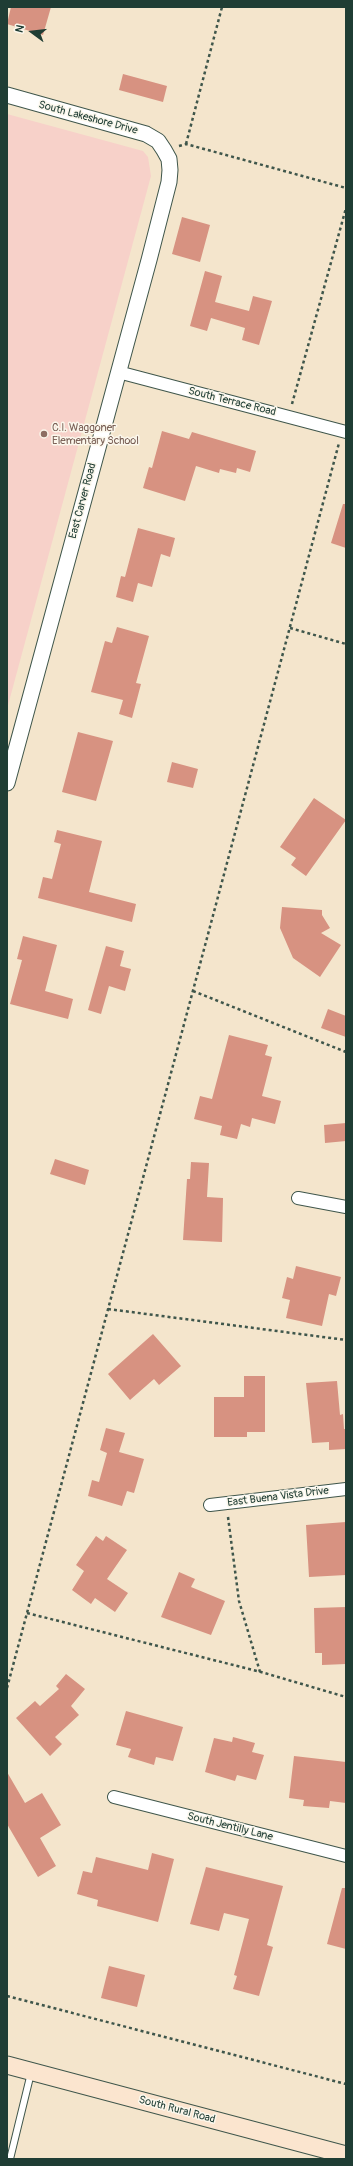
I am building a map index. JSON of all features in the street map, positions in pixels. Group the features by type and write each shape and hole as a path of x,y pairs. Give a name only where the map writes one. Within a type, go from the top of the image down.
{"main road":[{"name":"South Rural Road","path":"7,2065 346,2155"}],"street":[{"name":"South Lakeshore Drive","path":"7,95 137,130 158,141 164,150"},
{"name":"East Carver Road","path":"7,783 169,182 169,159 164,150"},
{"name":"South Terrace Road","path":"118,372 344,431"},
{"path":"298,1198 346,1207"},
{"name":"East Buena Vista Drive","path":"210,1505 346,1489"},
{"name":"South Jentilly Lane","path":"114,1797 346,1856"}],"lane":[{"path":"10,2159 31,2072"}],"path":[{"path":"186,144 222,7"},
{"path":"164,150 186,144 346,188"},
{"path":"289,416 346,208"},
{"path":"7,1688 344,431"},
{"path":"290,628 346,644"},
{"path":"193,991 346,1052"},
{"path":"108,1308 346,1340"},
{"path":"227,1503 228,1532 239,1601 261,1672"},
{"path":"27,1613 261,1672 346,1697"},
{"path":"7,1996 346,2084"}],"shaded area":[{"name":"C.I. Waggoner Elementary School","path":"7,114 143,151 148,157 151,176 7,709"}],"building":[{"path":"11,7 51,7 43,35 7,24"},
{"path":"123,74 167,86 163,102 119,90"},
{"path":"182,217 210,225 200,262 172,254"},
{"path":"205,271 222,276 215,302 249,311 253,296 272,301 259,345 242,340 245,328 211,318 207,331 190,326"},
{"path":"162,431 189,439 192,432 256,451 250,472 237,468 236,473 220,469 219,473 196,466 185,501 143,488 149,467 152,468"},
{"path":"343,504 346,504 346,548 331,543"},
{"path":"138,528 175,538 170,557 161,554 152,587 138,583 133,602 116,597 121,576 125,577"},
{"path":"117,627 149,636 136,683 141,684 132,718 119,714 123,700 91,692 105,641 112,643"},
{"path":"78,732 113,741 96,801 62,792"},
{"path":"172,762 198,769 193,788 167,782"},
{"path":"314,798 346,820 306,876 291,865 296,858 280,847"},
{"path":"57,830 102,841 89,892 136,904 132,922 38,898 43,877 52,879 61,844 54,842"},
{"path":"282,907 322,910 322,915 330,928 321,933 341,945 320,977 293,958 280,928"},
{"path":"23,936 57,945 45,991 73,999 68,1019 10,1004 22,960 17,959"},
{"path":"106,946 124,951 120,966 131,969 125,991 109,986 101,1014 88,1010"},
{"path":"328,1009 346,1016 346,1037 321,1028"},
{"path":"229,1035 268,1045 265,1055 272,1057 262,1096 281,1101 275,1124 252,1118 250,1127 241,1124 237,1139 220,1135 222,1126 194,1119 200,1096 212,1099"},
{"path":"346,1123 346,1141 325,1143 324,1125"},
{"path":"55,1159 89,1170 85,1185 50,1174"},
{"path":"191,1162 209,1163 207,1197 223,1198 222,1242 183,1240 187,1179 190,1179"},
{"path":"296,1266 341,1277 336,1296 329,1294 322,1326 286,1318 290,1300 282,1298 287,1277 293,1279"},
{"path":"153,1334 181,1366 159,1385 154,1379 130,1400 108,1374"},
{"path":"244,1376 265,1376 265,1432 247,1432 247,1437 214,1437 214,1397 244,1397"},
{"path":"337,1381 340,1415 343,1414 344,1429 346,1429 346,1449 329,1450 329,1442 312,1443 306,1383"},
{"path":"106,1428 125,1433 119,1452 144,1459 134,1493 127,1491 122,1506 88,1496 92,1480 99,1482 107,1453 100,1450"},
{"path":"346,1522 346,1575 309,1577 306,1525"},
{"path":"96,1536 103,1541 106,1536 127,1550 107,1579 128,1593 115,1612 95,1598 91,1604 72,1590 84,1571 76,1565"},
{"path":"179,1572 195,1579 191,1587 225,1601 211,1635 161,1617"},
{"path":"346,1607 346,1664 322,1665 322,1653 315,1653 314,1608"},
{"path":"66,1674 85,1689 71,1706 79,1715 55,1737 62,1744 50,1756 16,1718 35,1701 40,1706 59,1689 56,1686"},
{"path":"126,1711 183,1727 173,1761 156,1757 154,1765 128,1757 131,1749 116,1745"},
{"path":"233,1737 255,1743 252,1752 264,1755 256,1780 237,1775 235,1781 205,1772 214,1738 232,1742"},
{"path":"294,1756 346,1762 346,1803 330,1801 329,1808 303,1806 304,1800 289,1798"},
{"path":"7,1772 25,1803 42,1793 61,1825 40,1838 56,1866 38,1877 7,1824"},
{"path":"152,1853 174,1859 158,1922 97,1906 98,1900 77,1894 83,1871 92,1873 96,1857 148,1870"},
{"path":"206,1867 283,1886 267,1945 273,1947 259,1996 233,1989 237,1976 234,1975 249,1919 224,1913 219,1931 190,1924"},
{"path":"342,1888 346,1888 346,1949 327,1944"},
{"path":"109,1966 145,1975 137,2007 101,1998"}],"place":[{"name":"C.I. Waggoner Elementary School","path":"44,434"}]}
